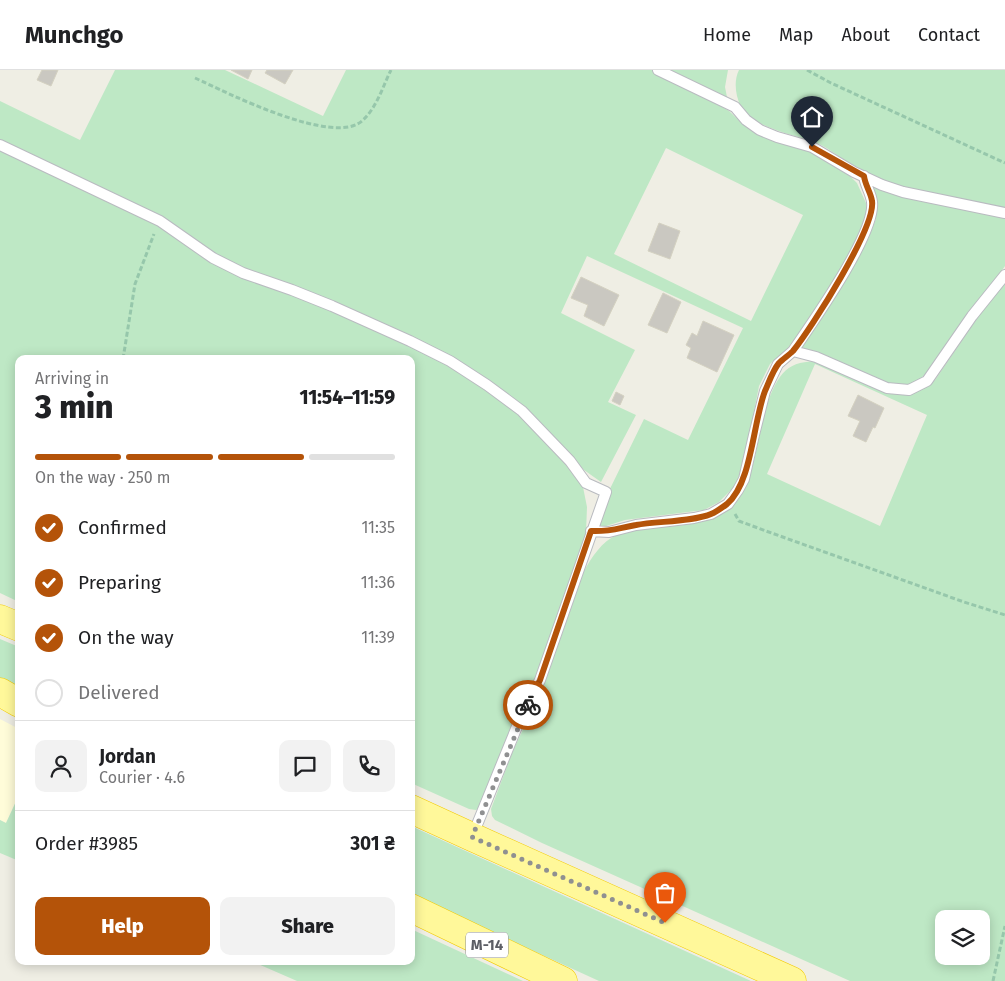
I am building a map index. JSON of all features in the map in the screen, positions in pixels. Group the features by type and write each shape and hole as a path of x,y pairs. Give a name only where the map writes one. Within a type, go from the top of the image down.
{"highway":[{"path":"0,619 15,625"},
{"path":"0,692 15,700"},
{"path":"415,811 792,981"},
{"name":"М-14","path":"415,910 563,981"}],"lane":[{"path":"658,70 735,106 746,120 760,130 776,137 812,147 864,176 903,192 1005,213"},
{"path":"0,145 160,220 213,258 243,273 292,290 410,341 450,361 487,384 522,412 570,461 586,483 606,492 540,680 518,724 472,837"},
{"path":"591,531 609,532 636,525 694,518 711,514 728,504 744,479 765,391 778,364 793,351 832,293 862,239 870,219 872,202 865,185 864,176"},
{"path":"793,351 816,357 887,388 909,390 928,381 972,316 1005,275"}],"path":[{"path":"195,78 269,111 324,127 352,127 363,121 374,106 391,70"},
{"path":"807,70 831,83 1005,162"},
{"path":"124,355 135,284 160,220"},
{"path":"728,504 739,521 1005,615"},
{"path":"993,981 1005,926"}],"shaded area":[{"path":"0,719 15,727 15,804 6,823 0,820"}],"green space":[{"path":"115,70 225,70 323,116 346,70 652,70 711,100 729,111 746,127 763,136 825,158 848,174 857,183 866,203 867,211 863,227 848,257 805,326 787,349 770,364 759,386 737,484 719,502 704,510 625,520 597,529 606,497 644,419 688,440 743,328 587,256 561,313 635,350 608,402 636,415 601,482 584,470 540,424 469,367 225,260 0,142 0,101 80,140","holes":["666,148 803,215 751,321 614,254"]},
{"path":"662,70 728,70 725,87 728,102"},
{"path":"739,70 1005,70 1005,209 900,186 880,179 850,163 826,147 762,124 742,110 736,86"},
{"path":"0,149 162,226 183,242 353,318 461,371 512,407 559,455 583,487 587,507 586,533 561,609 536,675 479,808 476,810 469,809 415,785 415,355 15,355 15,600 0,593"},
{"path":"870,184 919,200 1005,217 1005,266 931,369 917,381 904,385 891,384 820,353 800,349 867,242 876,219 876,203"},
{"path":"1005,280 1005,981 850,981 542,843 495,820 491,809 512,753 547,677 584,571 606,541 617,535 632,531 697,523 726,511 738,500 746,486 762,424 775,384 786,370 800,363 819,362 887,391 901,394 916,390 935,380","holes":["815,364 927,415 880,526 767,474"]},
{"path":"0,639 15,645 15,687 0,679"},
{"path":"15,804 15,859 0,853 0,820 6,823"},
{"path":"415,828 751,981 599,981 415,897"},
{"path":"415,931 523,981 297,981 260,965 415,965"}],"building":[{"path":"42,70 58,70 51,86 37,80"},
{"path":"231,70 252,70 248,79"},
{"path":"267,70 293,70 285,84 265,73"},
{"path":"659,223 680,231 670,259 648,251"},
{"path":"581,277 619,295 604,326 584,316 588,305 571,298"},
{"path":"663,293 681,302 667,333 648,325"},
{"path":"703,321 734,335 717,372 687,358 691,348 686,345 692,333 697,336"},
{"path":"616,392 624,396 620,405 612,401"},
{"path":"858,395 884,408 866,442 853,436 860,421 848,416"}],"way so far":[{"path":"528,705 518,724 472,837 665,923"}],"route":[{"path":"528,705 540,680 591,531 609,532 636,525 711,514 728,504 744,479 765,391 778,364 793,351 832,293 862,239 870,219 872,202 865,185 864,176 812,147"}]}
